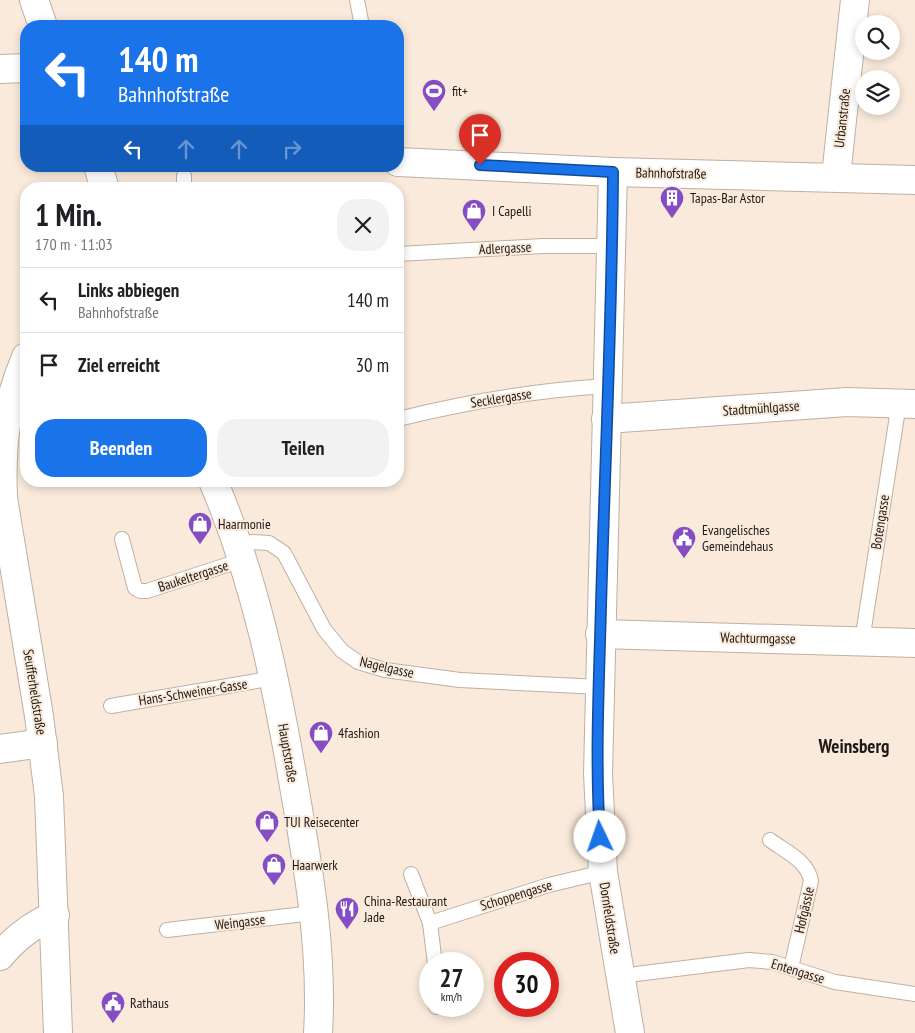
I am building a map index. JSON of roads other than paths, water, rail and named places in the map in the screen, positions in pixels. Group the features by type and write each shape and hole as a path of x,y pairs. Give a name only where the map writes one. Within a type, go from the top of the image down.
{"street":[{"path":"34,0 41,20"},
{"name":"Urbanstraße","path":"836,176 855,0"},
{"path":"0,69 20,68"},
{"name":"Bahnhofstraße","path":"404,162 613,172 836,176 915,180"},
{"name":"Dornfeldstraße","path":"613,172 613,246 606,386 598,774 603,872 630,1033"},
{"name":"Seufferheldstraße","path":"20,372 4,424 1,464 6,518 43,743 49,796 55,914 58,1033"},
{"name":"Stadtmühlgasse","path":"606,419 847,402 907,404"},
{"name":"Hauptstraße","path":"215,487 240,553 266,636 274,678 301,824 313,913 317,949 318,1033"},
{"name":"Wachturmgasse","path":"600,634 915,643"},
{"path":"0,748 43,743"},
{"path":"0,956 16,938 33,925 55,914"}],"lane":[{"path":"357,0 361,20"},
{"name":"Adlergasse","path":"404,254 543,246 613,246"},
{"name":"Secklergasse","path":"404,418 460,404 529,393 606,386"},
{"name":"Botengasse","path":"862,641 907,404"},
{"name":"Baukeltergasse","path":"122,539 135,588 140,591 147,591 240,553"},
{"name":"Nagelgasse","path":"240,553 252,542 268,543 284,553 324,628 342,651 358,662 385,670 436,677 600,687"},
{"name":"Hans-Schweiner-Gasse","path":"111,706 274,678"},
{"name":"Hofgässle","path":"770,840 805,865 810,872 811,882 791,968"},
{"name":"Schoppengasse","path":"430,923 549,885 603,872"},
{"path":"411,874 422,898 430,923 434,952"},
{"name":"Weingasse","path":"166,930 313,913"},
{"name":"Entengasse","path":"620,976 749,960 772,962 835,982 915,994"}],"place":[{"name":"fit+","path":"434,112"},
{"name":"Tapas-Bar Astor","path":"672,219"},
{"name":"I Capelli","path":"474,232"},
{"name":"Haarmonie","path":"200,545"},
{"name":"Evangelisches Gemeindehaus","path":"684,559"},
{"name":"4fashion","path":"321,754"},
{"name":"TUI Reisecenter","path":"267,843"},
{"name":"Haarwerk","path":"274,886"},
{"name":"China-Restaurant Jade","path":"347,930"},
{"name":"Rathaus","path":"113,1024"}],"district":[{"name":"Weinsberg","path":"854,746"}]}
